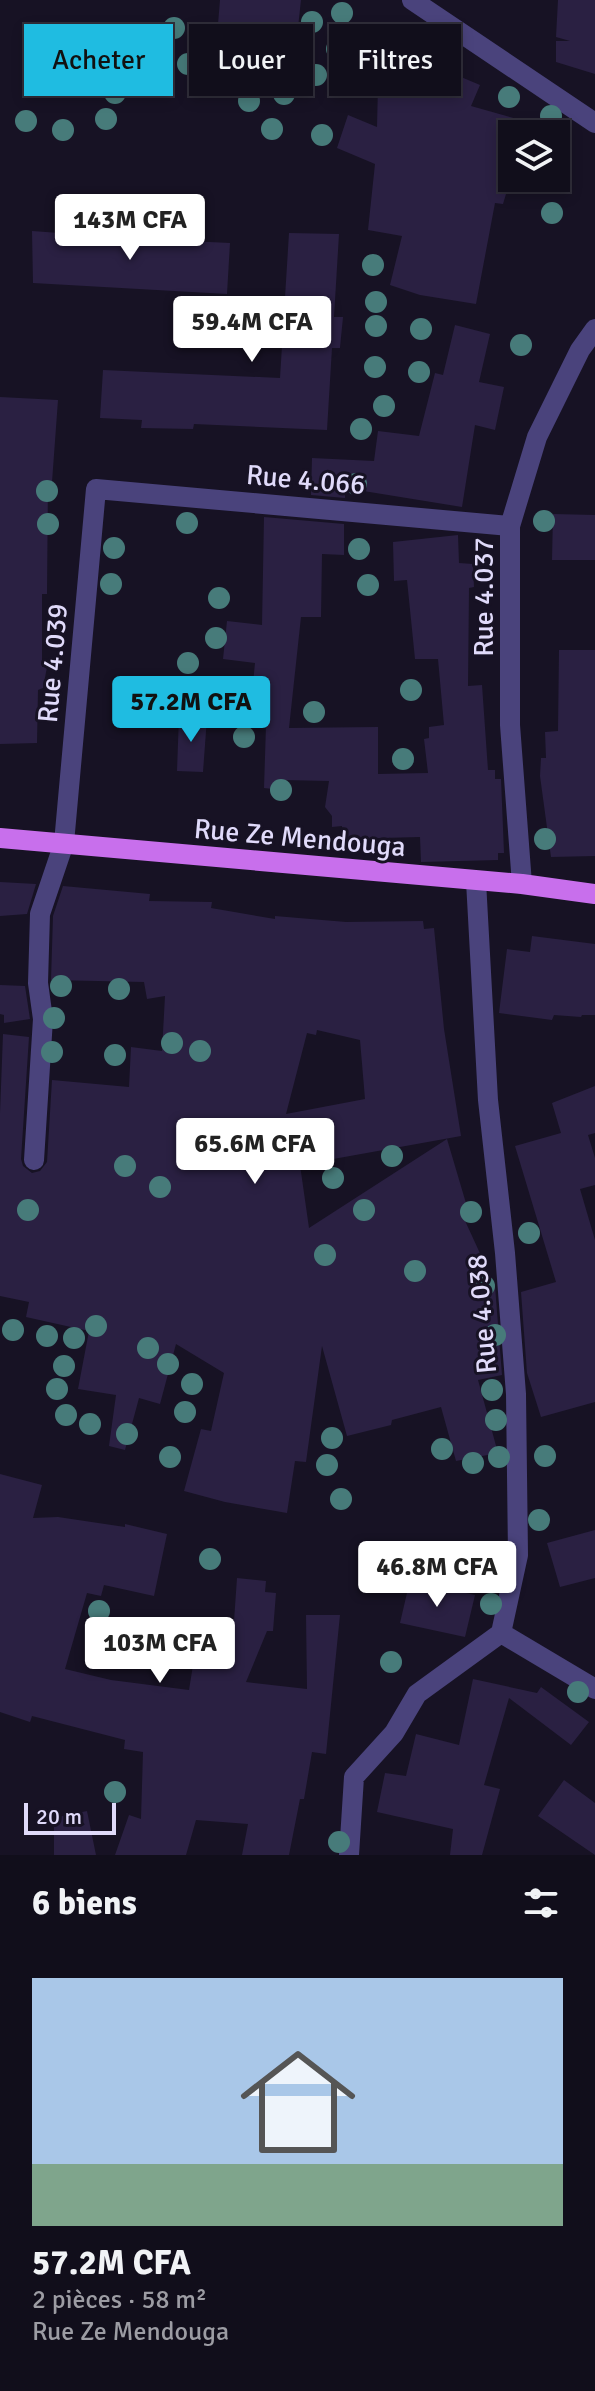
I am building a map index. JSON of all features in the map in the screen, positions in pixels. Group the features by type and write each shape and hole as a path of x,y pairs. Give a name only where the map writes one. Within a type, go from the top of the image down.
{"main road":[{"name":"Rue Ze Mendouga","path":"0,838 522,884 595,894"}],"street":[{"path":"412,0 595,123"},
{"name":"Rue 4.037","path":"522,884 510,725 510,526 537,437 580,350 595,329"},
{"name":"Rue 4.066","path":"96,489 510,526"},
{"name":"Rue 4.039","path":"34,1160 43,1019 38,983 40,914 64,843 96,489"},
{"name":"Rue 4.038","path":"476,881 488,1100 505,1253 516,1394 518,1555 501,1633"},
{"path":"349,1855 354,1777 394,1733 417,1694 501,1633 595,1689"}],"building":[{"path":"220,0 301,0 298,24 218,24"},
{"path":"558,0 595,0 595,74 556,62 556,41 570,41 556,37"},
{"path":"461,77 480,85 471,106 521,120 498,120 498,192 507,192 503,204 495,203 476,304 420,295 390,285 402,236 368,230 375,164 337,148 348,115 377,127 378,96 461,96"},
{"path":"117,229 148,231 147,239 230,243 227,294 33,283 32,231 115,237"},
{"path":"289,233 339,234 334,317 343,317 340,348 332,348 327,430 194,424 193,429 141,428 142,420 100,418 103,370 280,378"},
{"path":"455,325 490,334 479,382 504,387 495,430 475,425 462,507 345,488 345,498 311,495 312,458 374,461 378,431 419,436 435,373 443,375"},
{"path":"0,397 58,400 52,482 48,481 47,594 42,594 42,667 47,667 43,688 38,690 37,743 0,744"},
{"path":"553,514 595,515 595,560 552,560"},
{"path":"264,517 344,524 344,555 322,554 321,617 301,617 289,728 378,727 378,774 428,773 424,739 429,738 429,727 444,725 438,659 415,659 407,580 394,581 393,542 458,535 459,563 473,564 474,587 469,588 468,686 482,685 488,770 495,770 495,779 501,779 504,853 498,853 498,860 421,862 420,837 342,839 342,826 332,827 332,816 325,807 329,781 283,780 282,790 264,788 267,694 252,693 255,663 223,659 227,621 262,625"},
{"path":"559,650 595,650 595,856 551,857 540,776 541,758 546,758 545,732 558,731"},
{"path":"179,716 207,718 203,772 177,771"},
{"path":"0,882 36,884 27,914 0,916"},
{"path":"63,886 150,894 149,901 212,902 211,908 275,919 275,916 346,922 423,921 424,929 434,928 444,1029 461,1136 300,1165 309,1228 447,1139 468,1210 461,1212 495,1286 502,1375 478,1380 498,1453 456,1461 441,1407 392,1420 391,1425 347,1436 322,1346 306,1462 295,1461 287,1513 184,1491 201,1429 211,1431 224,1373 176,1344 160,1404 139,1398 125,1450 109,1446 116,1395 78,1389 89,1331 26,1317 29,1302 0,1296 3,1034 29,1037 21,1159 23,1166 32,1173 40,1171 47,1162 52,1080 129,1087 131,1047 162,1051 165,996 147,999 144,982 51,980 53,916","holes":["317,1030 360,1040 365,1099 286,1114 307,1033 316,1035"]},
{"path":"532,936 595,944 595,1015 554,1015 552,1020 499,1013 507,949 530,952"},
{"path":"0,985 25,986 30,1019 4,1023 4,1015 0,1014"},
{"path":"595,1086 595,1133 588,1135 595,1158 595,1185 580,1189 595,1240 595,1402 541,1417 527,1373 521,1292 556,1282 515,1146 561,1133 552,1103"},
{"path":"0,1474 42,1485 33,1518 58,1517 125,1527 125,1524 167,1534 154,1596 104,1585 101,1596 87,1593 65,1669 111,1680 189,1690 194,1659 231,1664 237,1578 266,1581 265,1592 276,1593 273,1631 267,1631 246,1682 307,1689 306,1615 340,1615 326,1754 312,1752 304,1799 300,1799 289,1855 242,1855 248,1824 196,1820 186,1855 115,1855 129,1815 141,1819 143,1752 124,1749 125,1740 32,1716 30,1722 0,1712"},
{"path":"595,1530 595,1578 560,1587 547,1543"},
{"path":"410,1580 475,1595 465,1637 400,1623"},
{"path":"473,1679 537,1693 541,1687 589,1722 571,1745 509,1698 484,1785 500,1789 482,1855 450,1855 453,1829 377,1812 385,1773 406,1776 416,1734 459,1745"},
{"path":"564,1780 595,1803 595,1855 538,1816"},
{"path":"87,1811 96,1855 54,1855 54,1818"}]}
